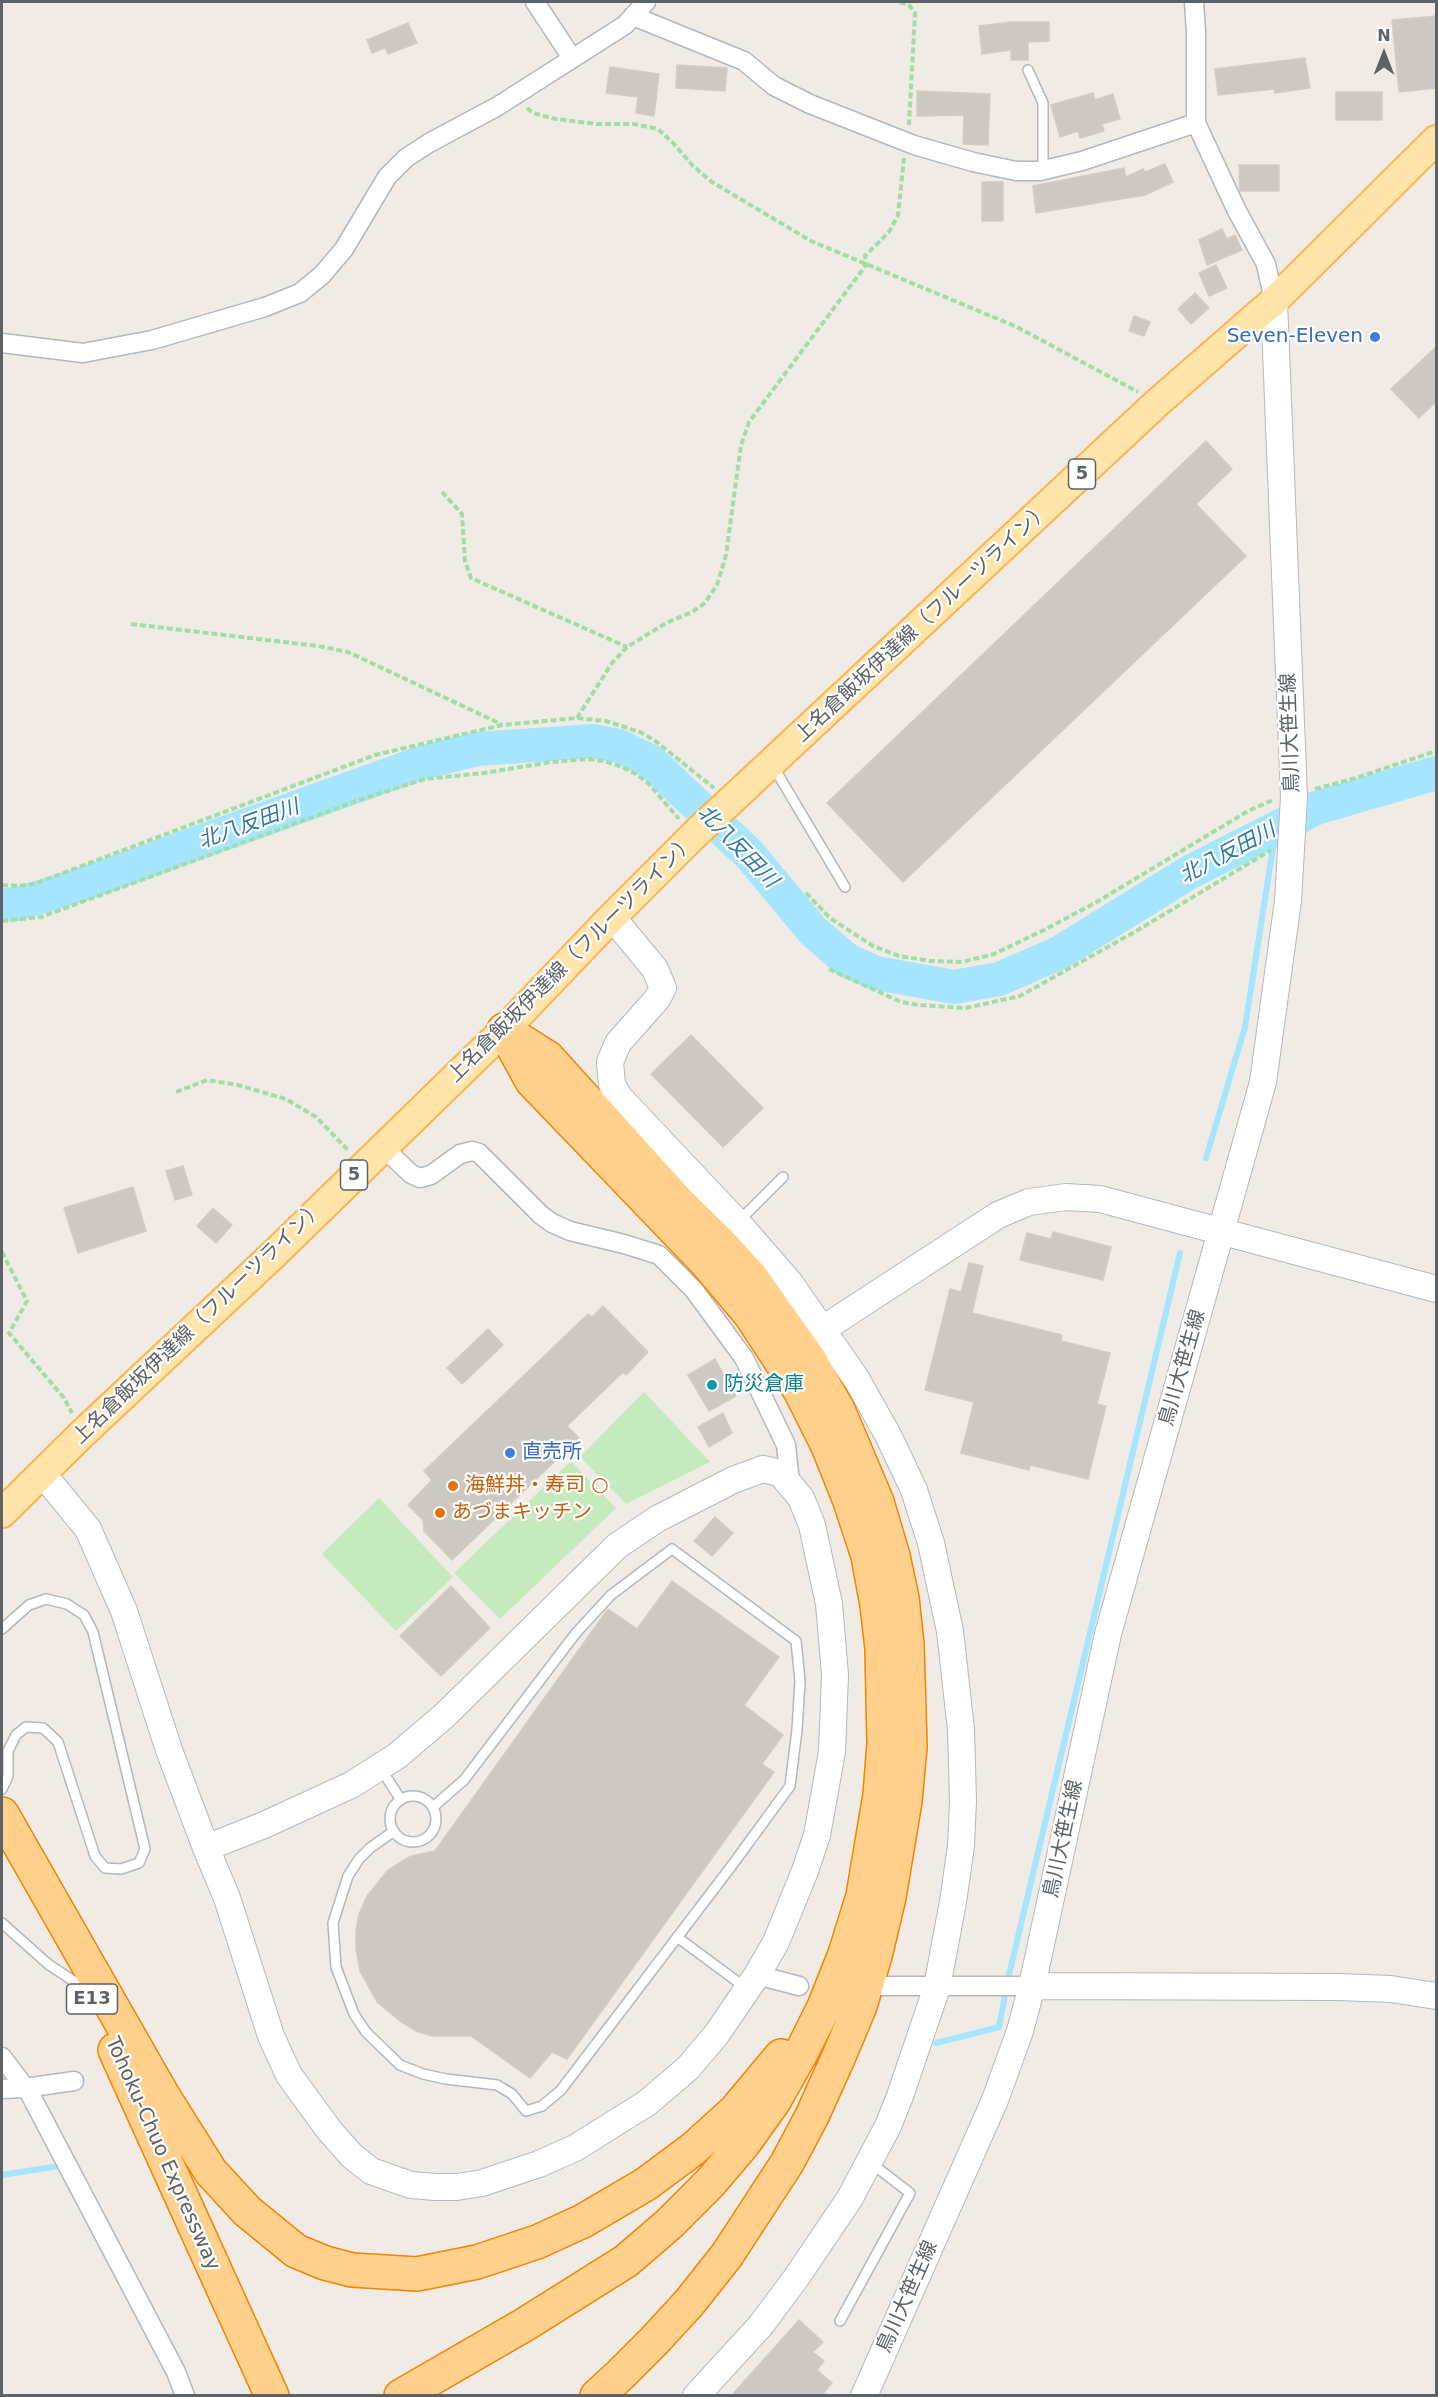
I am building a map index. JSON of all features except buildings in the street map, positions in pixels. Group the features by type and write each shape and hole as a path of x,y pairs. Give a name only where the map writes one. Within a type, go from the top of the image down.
{"highway":[{"path":"504,1030 548,1058 679,1203 718,1241 751,1277 809,1359 838,1410 877,1502 893,1556 902,1598 907,1644 910,1747 905,1801 889,1897 860,2006 812,2116 787,2163 734,2246 689,2303 597,2396"},
{"path":"400,2396 524,2325 626,2260 669,2224 744,2143 774,2101 824,2007 845,1954 863,1896 881,1775 885,1698 877,1605 868,1556 850,1501 828,1446 801,1392 750,1314 706,1262 532,1081 504,1030"},
{"path":"2,1815 162,2094 211,2172 247,2211 296,2251 325,2264 352,2270 417,2274 477,2262 537,2242 583,2221 646,2184 693,2149 742,2103 771,2070 808,2018 845,1954"},
{"name":"Tohoku-Chuo Expressway","path":"2,1815 87,1990 272,2396"},
{"path":"446,2396 631,2282 673,2248 709,2214 742,2177 775,2136 809,2081 836,2030 889,1897"},
{"path":"176,2186 259,2396"}],"main road":[{"name":"上名倉飯坂伊達線（フルーツライン）","path":"2,1512 274,1254 504,1030 612,917 697,833 1157,403 1275,301 1437,140"}],"street":[{"path":"535,2 572,58"},
{"path":"2,343 83,353 152,340 265,307 300,293 322,275 344,249 387,177 406,158 512,97 625,25 646,2"},
{"path":"1194,2 1196,123 1237,211 1266,264 1275,301"},
{"path":"633,16 744,61 774,86 810,104 908,141 973,162 1016,171 1043,170 1082,161 1196,123"},
{"name":"鳥川大笹生線","path":"864,2396 995,2100 1020,2031 1032,1986 1108,1634 1263,1082 1288,902 1294,794 1275,301"},
{"path":"612,917 655,969 663,988 657,999 618,1043 610,1062 612,1085 620,1098 737,1222 790,1283 824,1329 889,1437 914,1490 931,1543 950,1631 961,1730 962,1846 937,1986 900,2096 850,2198 796,2278 761,2325 696,2396"},
{"path":"383,1147 411,1174 420,1178 431,1175 460,1154 472,1151 479,1153 541,1215 552,1222 570,1231 659,1255 694,1290 744,1358 786,1445 790,1483"},
{"path":"824,1329 998,1215 1029,1202 1066,1197 1100,1199 1437,1289"},
{"path":"42,1473 88,1529 124,1611 169,1750 207,1848 227,1898 271,2036 289,2075 312,2109 352,2156 371,2171 411,2185 457,2187 508,2176 575,2148 647,2103 688,2068 716,2036 776,1942 817,1836 832,1752 835,1675 829,1604 812,1525 801,1498 780,1473 763,1469 733,1480 667,1514 625,1541 445,1715 380,1768 306,1807 207,1848"},
{"path":"752,1982 799,1986"},
{"path":"882,1986 1338,1986 1391,1989 1437,1996"},
{"path":"2,2056 30,2094 176,2372 185,2396"},
{"path":"2,2089 74,2081"}],"lane":[{"path":"1028,70 1043,103 1043,170"},
{"path":"772,764 845,887"},
{"path":"737,1222 783,1177"},
{"path":"394,1831 364,1853 348,1876 333,1923 336,1967 343,1990 366,2032 400,2065 423,2074 446,2079 496,2085 512,2094 526,2110 542,2106 561,2090 734,1864 790,1786 798,1730 800,1681 796,1641 672,1549 611,1594 576,1633 464,1780 433,1807"},
{"path":"2,1629 29,1605 46,1599 68,1604 84,1615 93,1632 145,1849 139,1863 121,1869 105,1868 95,1856 58,1742 42,1728 26,1727 16,1735 8,1751 8,1776 2,1789"},
{"path":"380,1768 401,1800"},
{"path":"413,1796 425,1799 433,1807 436,1819 434,1830 425,1839 408,1841 402,1839 394,1831 390,1819 393,1808 401,1800 413,1796"},
{"path":"2,1923 48,1964 87,1990"},
{"path":"677,1937 752,1982"},
{"path":"840,2321 910,2193 869,2162"}],"path":[{"path":"577,718 612,663 627,647 666,623 692,612 705,603 717,585 726,555 741,445 748,422 866,265 865,256 889,232 898,215 904,150 908,141 915,13 909,5 900,2"},
{"path":"512,97 533,113 556,119 597,124 634,124 658,129 693,166 712,182 811,241 1017,327 1157,403"},
{"path":"442,492 462,514 465,561 471,578 506,596 559,615 627,647"},
{"path":"131,624 318,645 348,652 502,725"},
{"path":"2,885 34,884 375,754 502,725 577,718 606,722 640,732 667,749 728,804"},
{"path":"806,892 830,918 873,946 899,956 931,961 962,962 994,954 1044,930 1095,903 1248,811 1294,794 1317,789 1437,751"},
{"path":"2,921 41,917 356,801 425,779 484,773 551,762 588,759 622,767 649,784 697,833"},
{"path":"828,969 901,1002 919,1005 966,1008 1020,996 1138,930 1262,854"},
{"path":"176,1092 207,1080 238,1084 286,1099 316,1117 363,1166"},
{"path":"2,1252 27,1301 9,1333 64,1398 83,1433"}],"green space":[{"path":"644,1392 710,1462 626,1504 580,1457"},
{"path":"571,1461 616,1508 500,1619 454,1573"},
{"path":"379,1498 453,1577 396,1631 322,1554"}],"waterway":[{"name":"北八反田川","path":"2,905 17,904 80,885 421,763 477,749 593,741 619,746 650,761 750,855 813,931 848,961 876,973 954,987 999,979 1059,953 1190,872 1316,808 1436,773"},
{"path":"1206,1158 1245,1027 1276,828"},
{"path":"936,2043 999,2027 1008,1979 1180,1253"},
{"path":"2,2175 59,2166"}],"place":[{"name":"Seven-Eleven","path":"1375,337"},
{"name":"防災倉庫","path":"712,1385"},
{"name":"直売所","path":"510,1453"},
{"name":"海鮮丼・寿司 ○","path":"453,1486"},
{"name":"あづまキッチン","path":"440,1513"}]}
